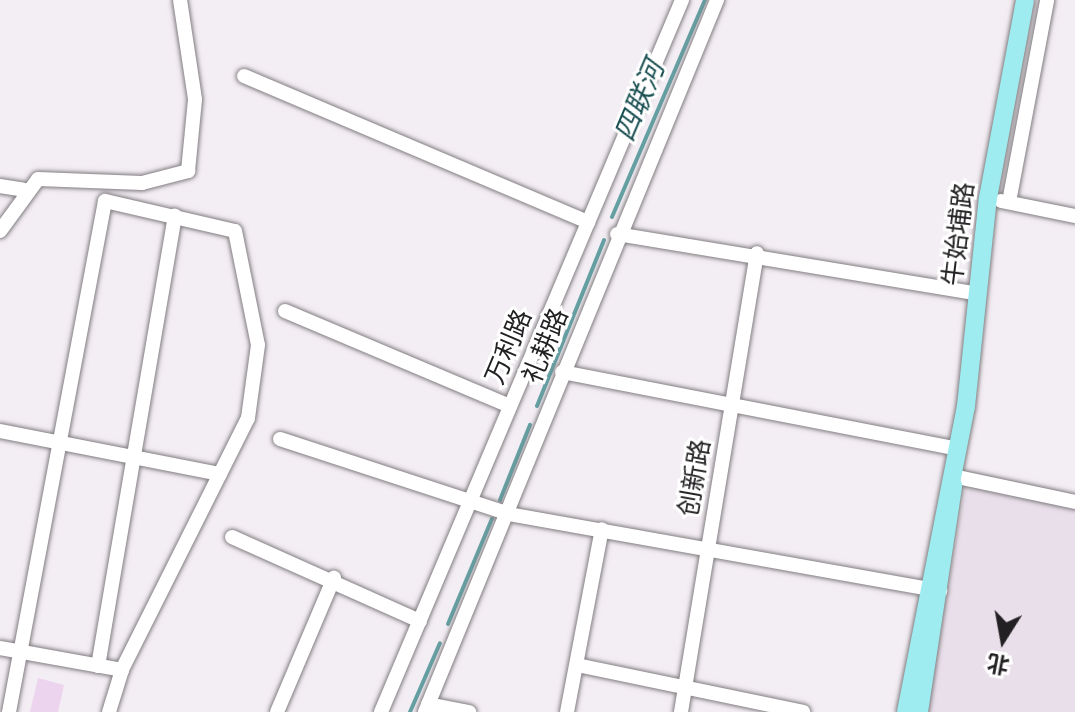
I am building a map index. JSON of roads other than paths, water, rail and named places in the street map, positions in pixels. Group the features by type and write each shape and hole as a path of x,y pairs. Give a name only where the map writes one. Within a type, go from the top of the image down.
{"main road":[{"name":"牛始埔路","path":"906,712 955,514 953,476 988,198 1025,0"},
{"name":"牛始埔路","path":"919,712 934,590"}],"street":[{"path":"0,231 24,190 45,177 142,183 188,171 195,99 180,0"},
{"name":"万利路","path":"381,712 682,0"},
{"name":"礼耕路","path":"427,708 509,514 617,234 717,0"},
{"path":"1009,202 1047,0"},
{"path":"244,76 588,222"},
{"path":"0,186 24,190"},
{"path":"988,198 1075,216"},
{"path":"9,712 105,201 235,231 258,345 248,418 122,670 109,712"},
{"path":"98,666 175,216"},
{"path":"617,234 757,253 978,294"},
{"name":"创新路","path":"681,712 757,253"},
{"path":"285,311 510,406"},
{"path":"562,372 958,449"},
{"path":"0,431 220,474"},
{"path":"280,439 509,514 707,546 934,590"},
{"path":"953,476 1075,502"},
{"path":"567,712 602,529"},
{"path":"232,537 334,578 420,621"},
{"path":"277,712 334,578"},
{"path":"0,648 122,670"},
{"path":"577,665 803,712"},
{"path":"427,708 469,712"}],"waterway":[{"name":"四联河","path":"612,217 705,0"},
{"name":"四联河","path":"537,406 604,240"},
{"name":"四联河","path":"500,500 530,425"},
{"name":"四联河","path":"448,624 492,519"},
{"name":"四联河","path":"410,712 440,643"}]}
